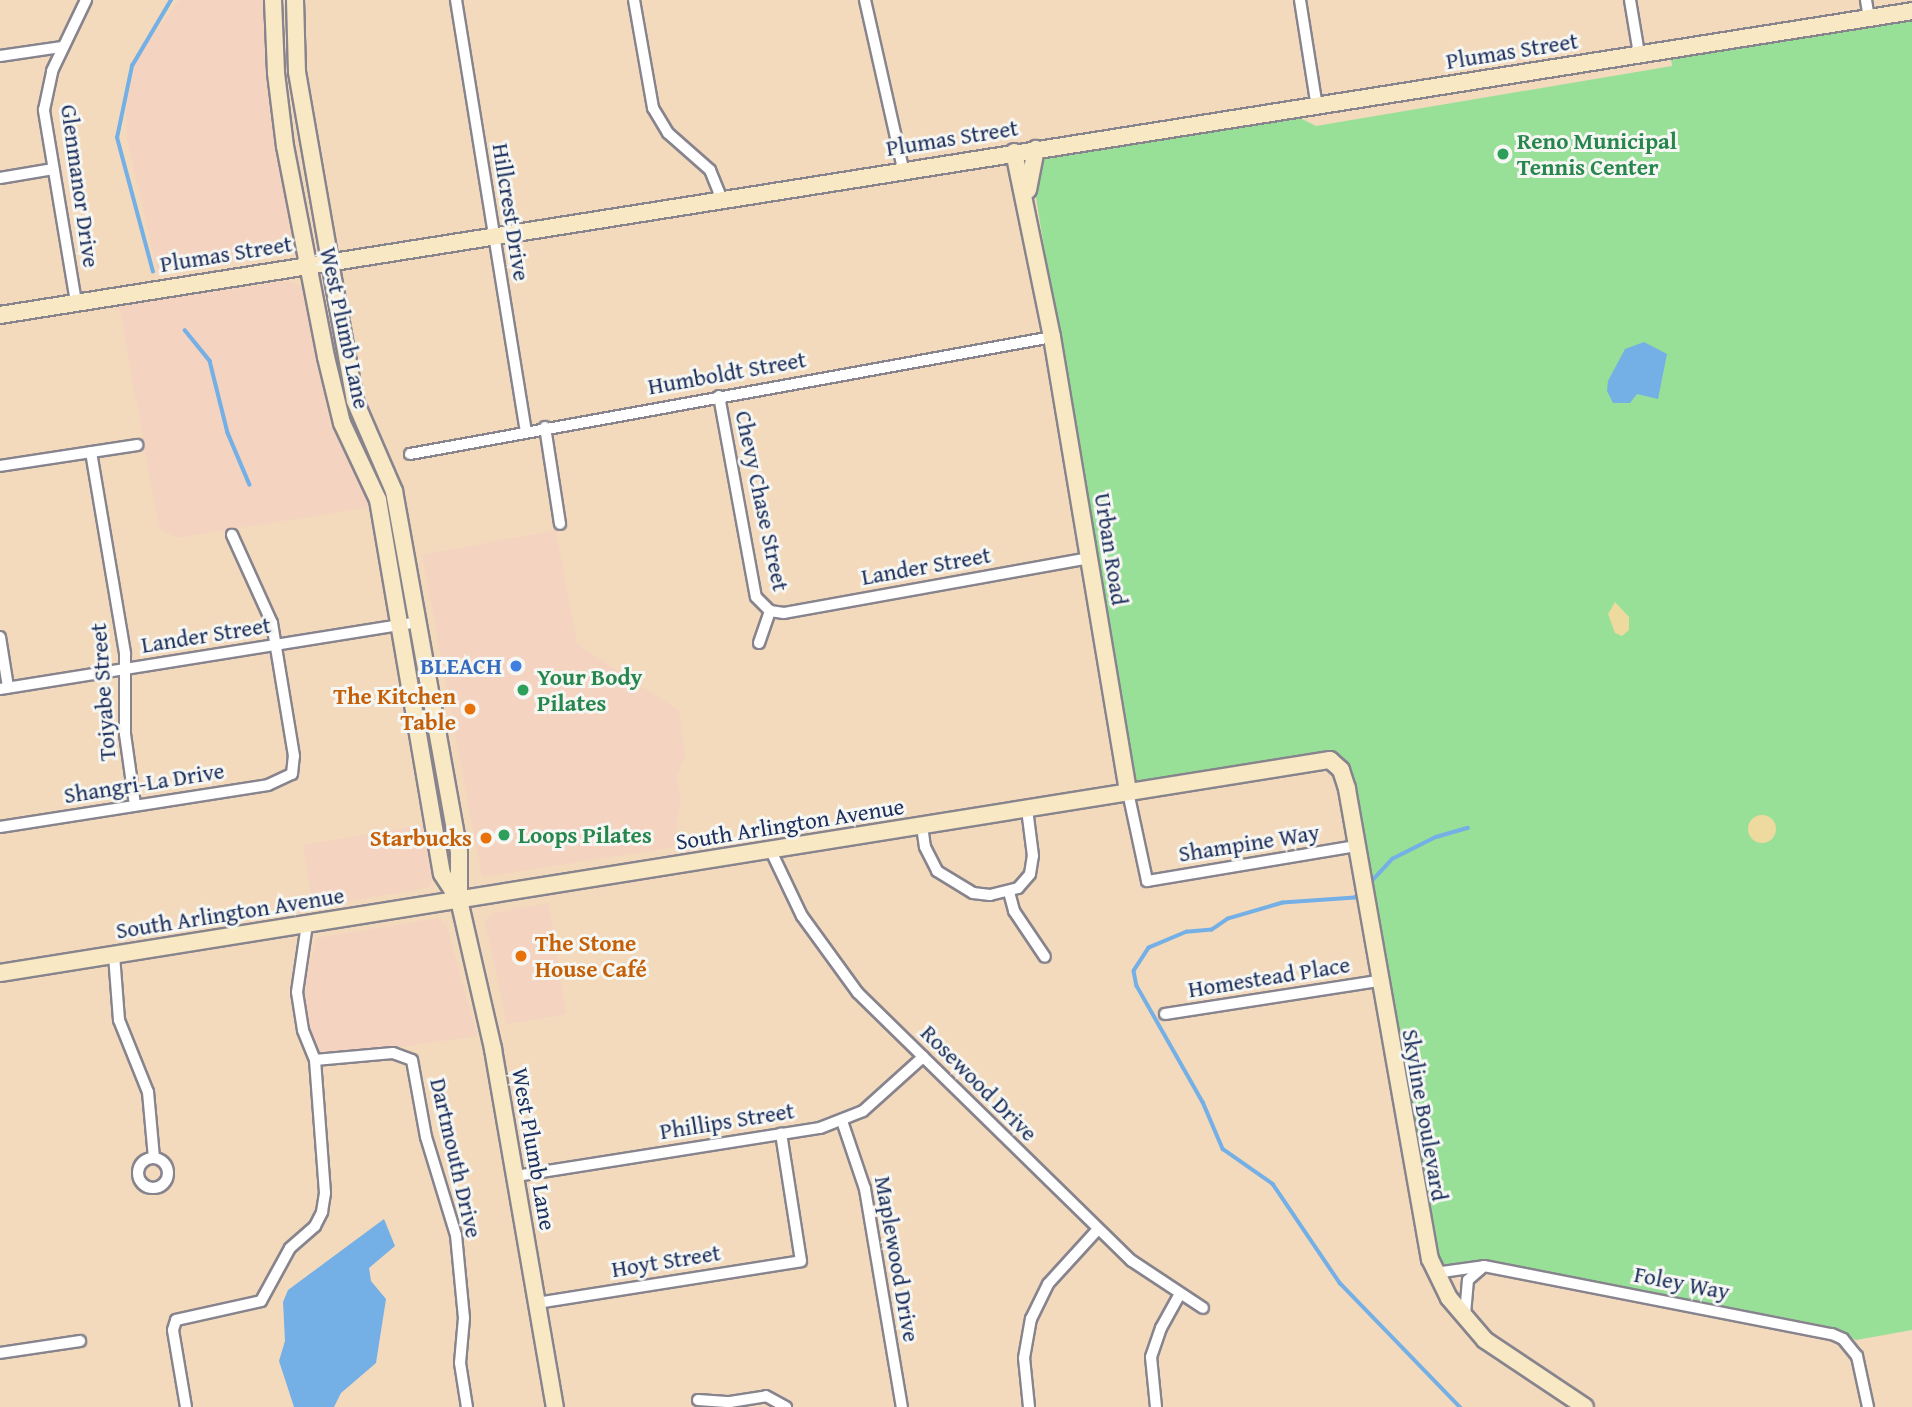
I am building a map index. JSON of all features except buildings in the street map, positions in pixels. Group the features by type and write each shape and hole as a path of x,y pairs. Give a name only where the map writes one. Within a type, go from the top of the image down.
{"main road":[{"name":"West Plumb Lane","path":"273,0 279,105 337,409 379,500 442,874 459,900"},
{"name":"West Plumb Lane","path":"295,0 297,72 355,401 391,479 459,852 459,900 516,1176 555,1407"},
{"name":"Plumas Street","path":"0,315 721,197 1317,107 1912,11"},
{"name":"Urban Road","path":"1030,224 1027,178 1036,149"},
{"name":"Urban Road","path":"1014,152 1052,337 1128,792"},
{"name":"South Arlington Avenue","path":"0,973 1027,809 1317,759 1336,765"},
{"name":"Skyline Boulevard","path":"1336,765 1345,780 1421,1227 1436,1273 1467,1321 1511,1360 1585,1407"}],"street":[{"name":"Glenmanor Drive","path":"76,302 53,169 45,101 62,47 86,0"},
{"name":"Hillcrest Drive","path":"456,0 526,430"},
{"path":"634,0 653,108 668,133 710,170 721,197"},
{"path":"865,0 903,169"},
{"path":"1300,0 1317,107"},
{"path":"1630,0 1639,54"},
{"path":"1866,0 1869,18"},
{"path":"0,56 62,47"},
{"path":"0,178 53,169"},
{"name":"Humboldt Street","path":"410,454 526,430 1052,337"},
{"name":"Chevy Chase Street","path":"719,396 756,597 770,611"},
{"path":"545,427 560,524"},
{"path":"0,466 137,445"},
{"name":"Toiyabe Street","path":"91,452 126,669 125,734 135,805"},
{"path":"232,535 265,601 276,645"},
{"name":"Lander Street","path":"770,611 784,613 1090,558"},
{"path":"759,643 770,611"},
{"name":"Lander Street","path":"4,688 418,622"},
{"path":"0,637 4,688"},
{"name":"Shangri-La Drive","path":"0,827 268,785 292,775 294,756 276,645"},
{"name":"Urban Road","path":"1128,792 1147,881"},
{"path":"922,826 929,857 944,877 982,895 1009,892 1025,881 1033,865 1027,809"},
{"name":"Shampine Way","path":"1147,881 1357,846"},
{"name":"Rosewood Drive","path":"770,849 802,916 837,968 923,1057 1132,1261 1179,1295 1203,1308"},
{"path":"1009,892 1013,911 1045,957"},
{"path":"186,1407 173,1330 176,1320 261,1301 290,1248 314,1226 322,1212 325,1193 314,1060 303,1030 298,992 307,924"},
{"path":"114,955 120,1020 148,1092 154,1158"},
{"name":"Homestead Place","path":"1165,1014 1380,981"},
{"name":"Dartmouth Drive","path":"314,1060 393,1052 412,1060 426,1137 456,1235 464,1318 459,1352 467,1407"},
{"name":"Phillips Street","path":"516,1176 781,1134 842,1121 880,1099 923,1057"},
{"name":"Maplewood Drive","path":"842,1121 865,1189 902,1407"},
{"name":"Hoyt Street","path":"537,1303 801,1261 781,1134"},
{"path":"1029,1407 1024,1358 1031,1319 1048,1284 1098,1229"},
{"path":"1467,1321 1464,1298 1468,1280 1484,1266"},
{"name":"Foley Way","path":"1436,1273 1484,1266 1821,1331 1843,1339 1859,1362 1867,1406"},
{"path":"1156,1407 1153,1350 1179,1295"},
{"path":"0,1353 80,1341"},
{"path":"698,1400 730,1402 766,1396 786,1407"}],"shaded area":[{"path":"179,0 264,0 266,73 295,239 289,253 220,265 196,263 158,274 127,139 126,108 137,57"},
{"path":"288,281 303,287 330,425 359,479 369,507 177,538 159,528 119,306"},
{"path":"556,530 577,644 679,711 685,757 677,775 681,800 674,847 482,877 422,555"},
{"path":"426,824 434,875 430,887 313,908 303,845"},
{"path":"549,903 566,1014 507,1024 485,921 493,913"},
{"path":"438,918 446,924 477,1036 335,1056 320,1051 308,1030 302,993 317,938"}],"green space":[{"path":"1912,20 1912,1330 1856,1340 1827,1326 1483,1260 1441,1265 1431,1239 1337,759 1322,753 1132,784 1030,161 1300,118 1316,126 1672,66 1671,58"}],"sand":[{"path":"1615,602 1629,617 1629,630 1622,636 1615,633 1608,614"},
{"path":"1762,815 1772,819 1776,829 1772,839 1762,843 1752,839 1748,829 1752,819"}],"water":[{"path":"1644,342 1667,354 1658,399 1637,394 1630,403 1613,403 1607,391 1608,381 1625,349"},
{"path":"384,1219 395,1246 369,1268 371,1281 386,1299 376,1363 341,1393 334,1407 294,1407 279,1361 285,1341 283,1302 288,1290"}],"waterway":[{"path":"153,272 117,138 132,66 171,0"},
{"path":"185,330 210,361 228,433 250,485"},
{"path":"1369,884 1392,859 1436,837 1468,828"},
{"path":"1361,892 1355,898 1283,903 1228,919 1212,930 1187,932 1149,948 1134,971 1137,986 1203,1102 1223,1149 1273,1184 1340,1283 1460,1407"}],"place":[{"name":"Reno Municipal Tennis Center","path":"1503,154"},
{"name":"BLEACH","path":"516,666"},
{"name":"Your Body Pilates","path":"523,690"},
{"name":"The Kitchen Table","path":"470,709"},
{"name":"Loops Pilates","path":"504,835"},
{"name":"Starbucks","path":"486,838"},
{"name":"The Stone House Café","path":"521,956"}]}
